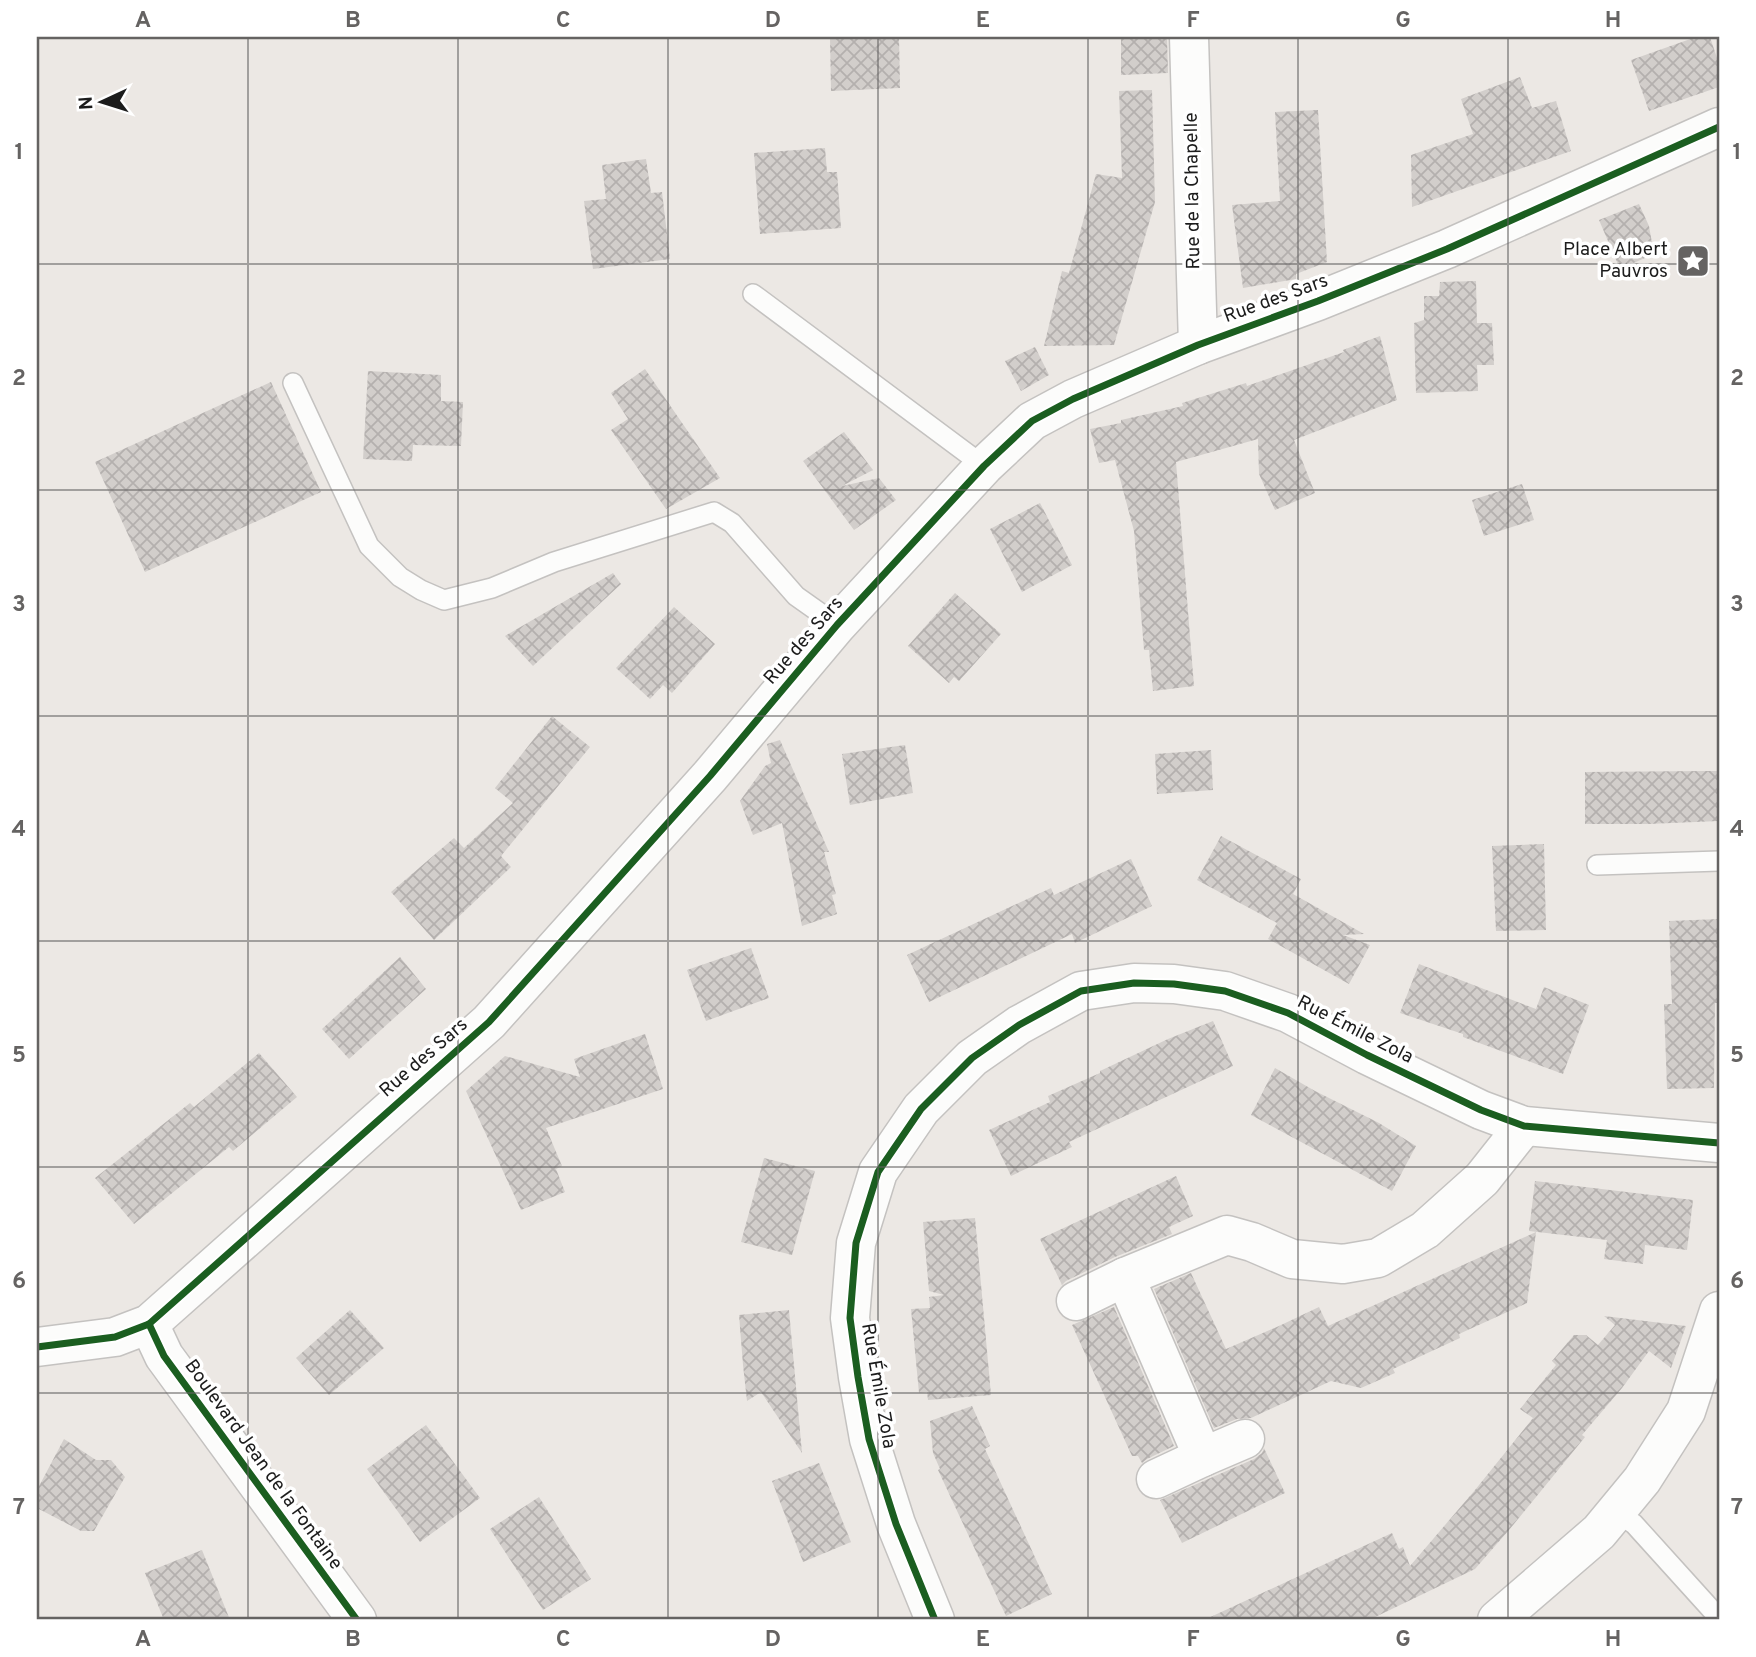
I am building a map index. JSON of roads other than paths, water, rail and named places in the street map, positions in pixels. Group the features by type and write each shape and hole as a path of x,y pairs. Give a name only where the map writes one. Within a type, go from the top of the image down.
{"street":[{"name":"Rue de la Chapelle","path":"1189,37 1198,345"},
{"name":"Rue des Sars","path":"37,1347 115,1337 149,1324 489,1022 710,776 837,625 984,466 1032,421 1073,398 1198,345 1318,301 1447,249 1719,127"},
{"name":"Rue Émile Zola","path":"935,1620 896,1524 869,1439 850,1318 856,1243 878,1172 920,1109 972,1058 1019,1025 1081,991 1134,984 1174,984 1225,991 1288,1013 1481,1110 1524,1126 1719,1143"},
{"path":"1076,1301 1125,1277 1227,1235 1292,1259 1343,1264 1378,1258 1425,1230 1482,1179 1524,1126"},
{"path":"1125,1277 1203,1457"},
{"path":"1497,1620 1599,1532 1642,1480 1686,1411 1719,1311"},
{"name":"Boulevard Jean de la Fontaine","path":"149,1324 164,1356 357,1620"},
{"path":"1156,1479 1245,1439"}],"lane":[{"path":"753,294 984,466"},
{"path":"293,383 369,546 400,578 421,590 444,600 492,588 554,562 714,512 732,523 796,596 837,625"},
{"path":"1597,866 1719,861"},
{"path":"1616,1512 1634,1524 1719,1618"}],"place":[{"name":"Place Albert Pauvros","path":"1693,261"}]}
